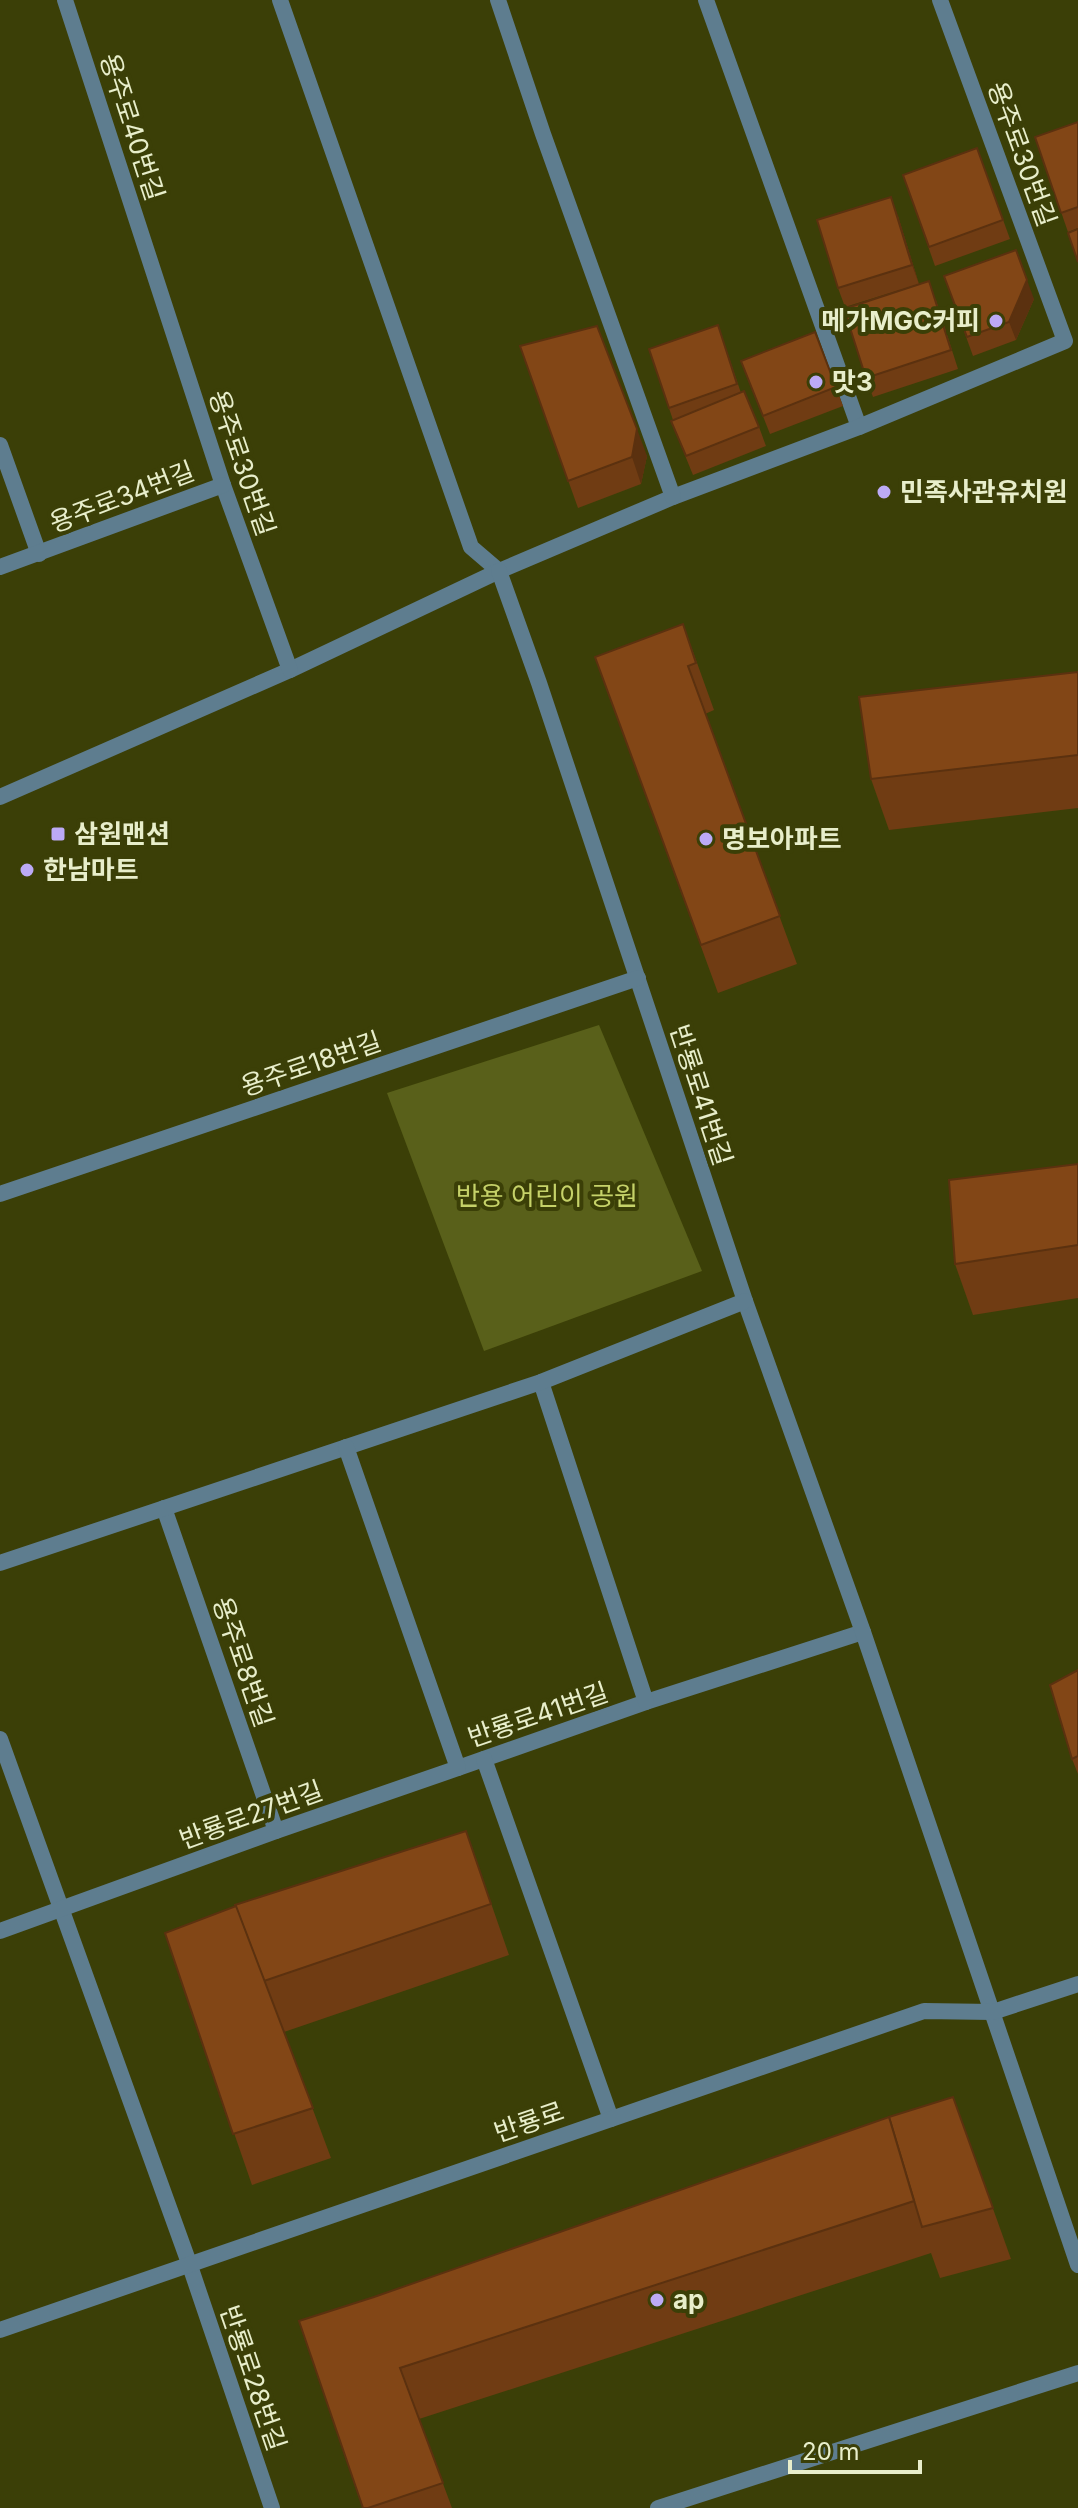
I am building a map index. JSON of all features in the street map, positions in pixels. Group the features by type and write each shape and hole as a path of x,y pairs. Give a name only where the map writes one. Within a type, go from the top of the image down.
{"street":[{"name":"용주로40번길","path":"65,0 153,270"},
{"path":"280,0 471,547 499,571"},
{"path":"498,0 673,497"},
{"path":"706,0 859,427"},
{"name":"용주로30번길","path":"0,797 290,670 499,571 673,497 859,427 1065,341 940,0"},
{"name":"용주로30번길","path":"153,270 223,485 290,670"},
{"name":"용주로34번길","path":"0,445 39,554"},
{"name":"용주로34번길","path":"0,567 223,485"},
{"name":"반룡로41번길","path":"499,571 745,1301 863,1632 1078,2265"},
{"name":"용주로18번길","path":"0,1194 638,978"},
{"path":"0,1563 541,1382 745,1301"},
{"path":"541,1382 646,1702"},
{"path":"346,1447 458,1768"},
{"name":"용주로8번길","path":"164,1508 276,1831"},
{"name":"반룡로41번길","path":"458,1768 646,1702 863,1632"},
{"path":"0,1739 189,2263"},
{"path":"484,1759 611,2119"},
{"name":"반룡로27번길","path":"0,1931 458,1768"},
{"name":"반룡로","path":"0,2330 924,2011 993,2012 1078,1984"},
{"name":"반룡로28번길","path":"189,2263 272,2508"},
{"path":"658,2508 1078,2373"}],"green space":[{"name":"반용 어린이 공원","path":"599,1025 702,1271 484,1351 387,1093"}],"building":[{"path":"1078,122 1078,207 1061,213 1035,137"},
{"path":"977,148 1003,220 929,247 903,175"},
{"path":"891,197 912,265 838,288 817,220"},
{"path":"1078,229 1078,262 1068,233"},
{"path":"1016,250 1027,280 1009,322 967,337 944,276"},
{"path":"929,281 951,350 866,378 844,309"},
{"path":"718,325 737,384 669,408 649,349"},
{"path":"597,326 637,429 632,457 568,481 520,346"},
{"path":"815,332 836,387 763,416 741,361"},
{"path":"744,391 759,427 686,456 671,421"},
{"name":"명보아파트","path":"683,624 696,663 688,666 780,916 701,945 595,657"},
{"path":"1078,672 1078,755 871,779 859,697"},
{"path":"1078,1164 1078,1245 955,1264 949,1180"},
{"path":"1078,1670 1078,1756 1072,1759 1050,1685"},
{"path":"466,1831 491,1904 264,1981 235,1905"},
{"path":"236,1906 313,2108 233,2134 165,1933"},
{"path":"953,2097 993,2208 922,2227 889,2117"},
{"path":"889,2117 914,2201 400,2368 443,2483 363,2508 299,2321"}],"place":[{"name":"메가MGC커피","path":"996,321"},
{"name":"맛3","path":"816,382"},
{"name":"민족사관유치원","path":"884,492"},
{"name":"삼원맨션","path":"58,834"},
{"name":"명보아파트","path":"706,839"},
{"name":"한남마트","path":"27,870"},
{"name":"ap","path":"657,2300"}]}
